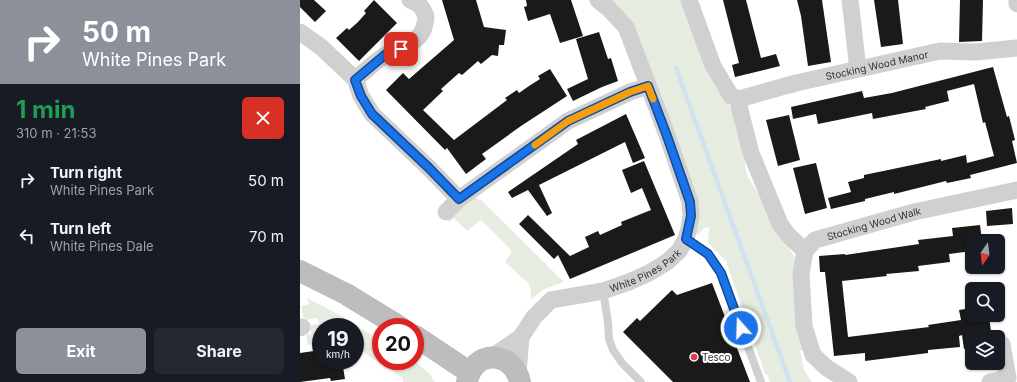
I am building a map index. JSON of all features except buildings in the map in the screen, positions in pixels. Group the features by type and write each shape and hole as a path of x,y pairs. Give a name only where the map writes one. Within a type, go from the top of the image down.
{"street":[{"path":"355,80 386,54 401,49 417,39 424,28 426,16 422,7 418,3 410,0"},
{"name":"White Pines Park","path":"521,337 534,317 551,300 603,291 649,273 667,262 679,251 686,239 691,216 690,202 667,136 626,27 598,0"},
{"path":"689,0 712,66 731,96 739,99 739,106 751,153 780,224 788,235 805,251 801,274 804,326 813,355 827,368 849,382"},
{"path":"850,0 858,69"},
{"path":"300,32 321,47 355,80 361,96 372,114 429,168 459,199"},
{"name":"Stocking Wood Manor","path":"739,99 796,83 940,51 976,52 1017,48"},
{"path":"446,212 459,199 568,121 630,92 648,86"},
{"name":"Stocking Wood Walk","path":"805,251 815,240 914,212 1017,190"},
{"path":"300,271 346,294 385,318"},
{"path":"490,358 521,337"},
{"path":"519,378 521,337"},
{"path":"424,343 468,377 474,365 481,360 498,358 513,366 519,378"},
{"path":"990,382 1008,378 1005,361"}],"lane":[{"path":"686,239 708,254 721,273 760,382"},
{"path":"603,291 609,339 612,350 622,363 641,382"}],"shaded area":[{"path":"608,0 682,0 706,72 732,110 749,179 760,196 778,236 792,252 795,258 804,349 800,351 804,370 812,382 770,382 767,374 765,374 726,261 708,243 709,227 704,228 698,235 695,232"},
{"path":"475,196 478,200 481,200 564,282 544,289 531,299 531,290 528,283 505,262 512,251 481,220 467,231 454,218 449,222 448,221 463,205"},
{"path":"307,298 345,318 312,318 304,320 301,306 309,304"},
{"path":"310,325 312,325 312,344 308,345 306,335 311,334"},
{"path":"364,330 372,335 372,358 364,353"},
{"path":"424,369 429,373 435,382 403,382 403,378 391,370"}],"waterway":[{"path":"676,68 790,382"}],"slow traffic":[{"path":"535,145 568,121 630,92 648,86 653,99"}],"place":[{"name":"Tesco","path":"694,357"}],"route":[{"path":"401,49 386,54 355,80 361,96 372,114 429,168 459,199 568,121 630,92 648,86 690,202 691,216 686,239 708,254 721,273 741,328"}]}
